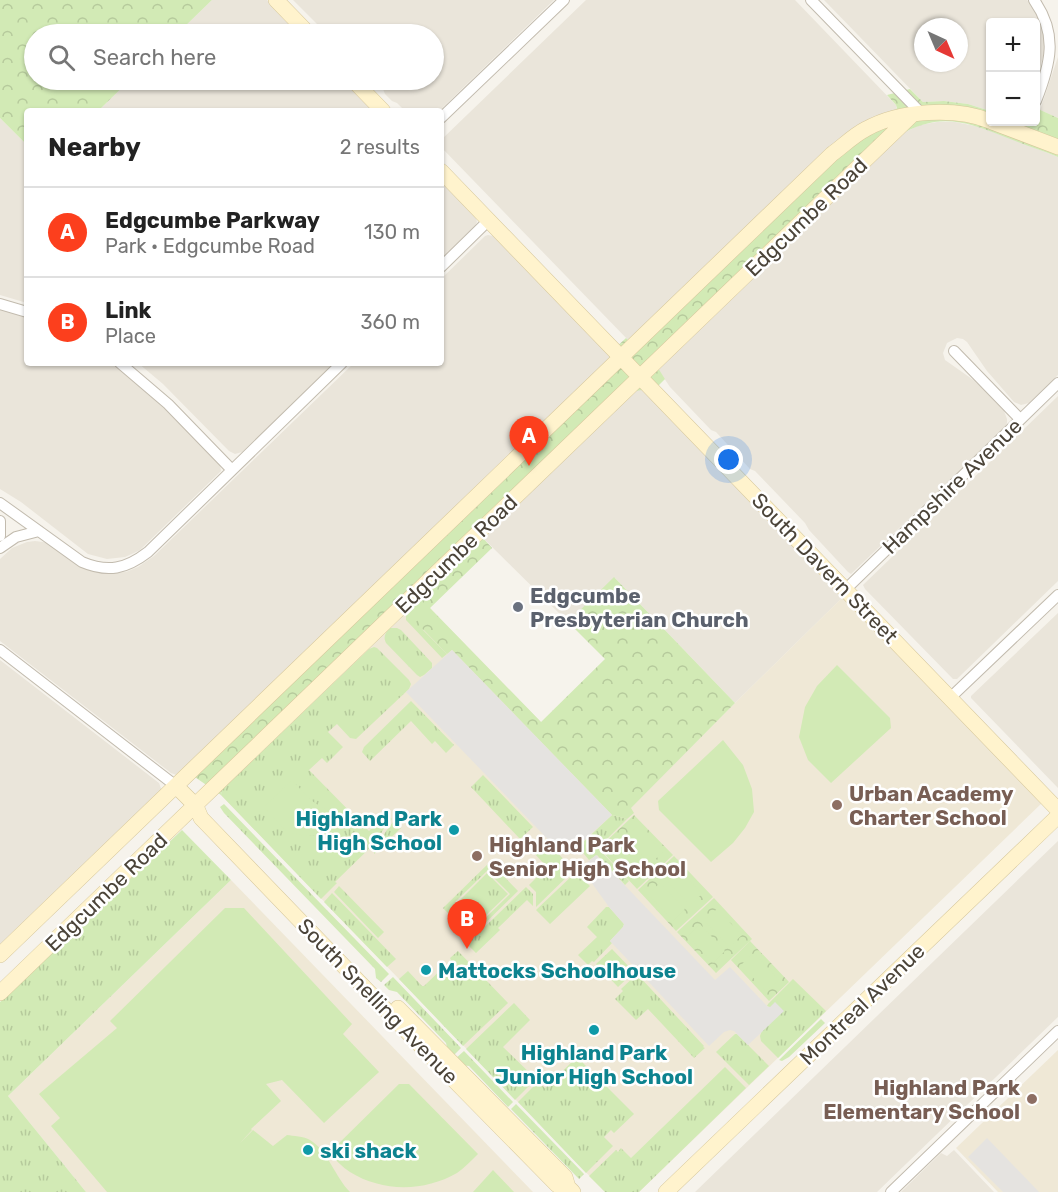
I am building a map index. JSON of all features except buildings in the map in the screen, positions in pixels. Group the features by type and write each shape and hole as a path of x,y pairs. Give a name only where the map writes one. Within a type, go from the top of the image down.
{"street":[{"path":"276,0 299,24"},
{"path":"444,115 564,0"},
{"path":"811,0 916,114"},
{"path":"1034,0 1047,17 1054,39 1051,63 1040,89"},
{"path":"363,90 380,108"},
{"name":"Edgcumbe Road","path":"0,955 832,154 866,129 888,120 934,112 967,114 986,120"},
{"name":"Edgcumbe Road","path":"0,993 916,114"},
{"name":"Edgcumbe Road","path":"1025,127 1058,147"},
{"name":"South Davern Street","path":"444,174 1058,810"},
{"path":"444,264 489,220"},
{"path":"0,304 24,311"},
{"path":"954,351 1020,419"},
{"path":"124,366 168,404 232,470"},
{"path":"0,503 74,557 92,566 115,568 126,566 148,552 339,366"},
{"name":"Hampshire Avenue","path":"845,590 1058,383"},
{"path":"0,521 0,536"},
{"path":"0,548 16,537 39,531"},
{"path":"950,698 1058,594"},
{"name":"South Snelling Avenue","path":"0,650 176,786 196,806 208,811 565,1177 570,1190"},
{"name":"Montreal Avenue","path":"666,1192 1058,816"},
{"path":"891,1192 1058,1031"}],"shaded area":[{"path":"212,0 267,0 290,24 187,24"},
{"path":"293,0 554,0 442,108 402,108 392,101 383,90 444,90 444,24 317,24"},
{"path":"586,0 795,0 896,105 897,109 630,342 444,150 444,137"},
{"path":"824,0 1027,0 1039,18 986,18 986,110 968,104 944,101 923,102"},
{"path":"1040,21 1046,45 1040,68"},
{"path":"1058,57 1058,118 1040,110"},
{"path":"120,90 354,90 371,108 101,108"},
{"path":"0,118 24,142 24,302 0,295"},
{"path":"955,122 980,127 1058,157 1058,375 1029,403 1021,405 1014,402 987,371 967,342 957,338 947,343 943,353 945,360 980,386 1004,411 1007,423 851,574 755,471 750,469 670,387 658,369 903,133 920,125"},
{"path":"444,183 476,218 475,226 444,256"},
{"path":"485,236 493,236 609,354 609,360 179,776 171,773 0,641 0,559 12,548 27,542 43,542 105,573 126,572 138,567 154,556 351,366 444,366 444,276"},
{"path":"0,309 24,316 24,366 118,366 143,385 220,464 221,471 140,550 125,557 107,559 88,554 21,502 0,489"},
{"path":"142,366 331,366 242,452 235,454 229,451 163,384"},
{"path":"639,390 642,390 844,596 735,703 615,578 568,622 483,538"},
{"path":"1058,396 1058,581 957,679 953,679 863,585"},
{"name":"Highland Park Senior High School","path":"844,596 1043,802 639,1192 605,1192 221,795 222,790 420,598 541,722 630,808"},
{"path":"1058,613 1058,788 971,696"},
{"path":"452,650 612,815 571,852 565,849 561,853 406,692"},
{"path":"0,660 159,783 162,791 0,948"},
{"path":"1058,841 1058,1017 877,1192 695,1192"},
{"path":"596,855 715,980 730,967 768,1007 775,1002 784,1011 748,1045 730,1030 724,1032 709,1046 610,941 624,924 581,868"},
{"path":"231,880 533,1192 86,1192 8,1096"},
{"name":"Highland Park Elementary School","path":"1058,1050 1058,1192 998,1192 956,1148"},
{"path":"987,1138 1039,1192 1003,1192 968,1157"},
{"path":"954,1150 994,1192 901,1192 941,1153 947,1156"}],"green space":[{"path":"0,0 212,0 187,24 24,24 24,90 120,90 101,108 24,108 24,142 0,118"},
{"path":"910,89 923,102 944,101 968,104 986,110 986,126 1040,126 1040,110 1058,118 1058,157 977,127 952,121 926,124 912,128 898,136 658,368 665,379 649,395 642,390 636,391 483,538 492,548 430,608 541,722 605,659 568,622 614,577 735,703 631,808 634,813 627,819 612,815 452,650 447,654 419,625 422,615 429,608 420,599 222,790 221,795 186,771 609,360 609,354 626,338 629,341 879,116 896,110 896,105 887,95"},
{"path":"420,598 430,608 423,630 447,654 442,658 406,620 406,612"},
{"path":"390,628 401,630 432,663 432,668 424,675 420,677 417,675 386,643 385,635"},
{"path":"374,647 409,680 411,684 409,689 356,739 350,738 337,724 328,732 343,747 327,763 322,758 309,770 369,831 387,814 392,819 376,842 321,899 221,795 222,790 369,649"},
{"path":"837,665 890,718 891,728 831,783 808,760 799,737 805,707 817,686"},
{"path":"411,701 454,745 446,753 435,741 432,744 411,721 370,761 362,752 364,747"},
{"path":"723,740 743,765 752,789 754,812 733,843 711,862 659,810 658,801"},
{"path":"483,775 533,827 520,839 471,787"},
{"path":"292,780 310,799 327,810 333,817 336,822 330,835 306,836 287,832 264,807"},
{"path":"224,804 389,974 381,982 376,978 375,969 224,813 220,807"},
{"path":"612,815 627,819 598,848 629,881 625,885 597,855 589,860 579,848"},
{"path":"634,815 673,855 637,889 599,848"},
{"path":"394,821 401,828 374,854 374,848"},
{"path":"638,826 663,852 650,864 625,837"},
{"path":"182,830 231,880 8,1096 86,1192 0,1192 0,1002"},
{"path":"544,839 574,870 536,907 536,892 529,885 547,867 532,851"},
{"path":"621,841 646,867 634,879 609,852"},
{"path":"674,856 713,897 676,931 638,890"},
{"path":"490,862 518,891 471,937 443,908","holes":["487,871 510,894 478,925 455,902"]},
{"path":"677,867 702,894 690,905 665,879"},
{"path":"576,872 590,886 550,924 536,910"},
{"path":"487,873 508,894 478,923 458,902"},
{"path":"660,883 685,909 673,921 648,894"},
{"path":"339,886 384,932 378,938 334,892"},
{"path":"526,887 533,894 533,906 527,900 476,953 467,944"},
{"path":"332,893 396,959 387,967 324,902"},
{"path":"714,898 752,939 716,973 677,932"},
{"path":"606,907 609,907 624,924 610,941 612,943 594,962 588,965 578,955 597,937 587,927"},
{"path":"225,908 244,908 352,1024 343,1034 379,1072 324,1123 282,1080 266,1084 281,1101 251,1129 240,1143 253,1130 273,1146 287,1135 308,1139 327,1157 350,1192 107,1192 51,1126 60,1118 39,1094 117,1028 110,1021"},
{"path":"717,909 742,935 729,947 704,920"},
{"path":"700,924 725,951 713,963 688,936"},
{"path":"750,941 789,982 769,1001 731,960"},
{"path":"612,949 634,972 618,987 596,964"},
{"path":"458,951 508,1003 463,1046 399,979 408,971 424,986"},
{"path":"754,953 779,980 766,991 741,965"},
{"path":"637,974 704,1046 705,1048 694,1058 648,1009 636,1020 615,999 623,991 621,989"},
{"path":"393,977 461,1048 453,1056 448,1051 446,1043 397,992 389,990 384,985"},
{"path":"793,979 826,1011 778,1058 761,1041 760,1036 770,1007 767,1006 768,1004"},
{"path":"514,1003 530,1020 503,1047 536,1079 515,1100 466,1049"},
{"path":"821,1019 825,1023 789,1057 782,1061 779,1060"},
{"path":"735,1034 769,1066 749,1085 716,1052"},
{"path":"464,1051 513,1102 508,1107 469,1066 461,1065 455,1059"},
{"path":"577,1057 634,1114 614,1133 611,1130 604,1137 613,1146 586,1173 518,1102 538,1082 545,1088"},
{"path":"725,1067 746,1088 639,1192 605,1192 589,1176 616,1150 618,1152 621,1148 631,1158"},
{"path":"399,1084 409,1084 478,1154 457,1173 431,1184 389,1186 362,1179 342,1166 329,1153"},
{"path":"516,1104 584,1174 579,1179 511,1109"},
{"path":"493,1170 514,1192 473,1192"}],"place":[{"name":"Edgcumbe Parkway","path":"529,466"},
{"name":"Edgcumbe Presbyterian Church","path":"518,607"},
{"name":"Urban Academy Charter School","path":"837,805"},
{"name":"Highland Park High School","path":"454,830"},
{"name":"Highland Park Senior High School","path":"477,856"},
{"name":"Link","path":"467,949"},
{"name":"Mattocks Schoolhouse","path":"426,970"},
{"name":"Highland Park Junior High School","path":"594,1030"},
{"name":"Highland Park Elementary School","path":"1032,1099"},
{"name":"ski shack","path":"308,1150"}]}
